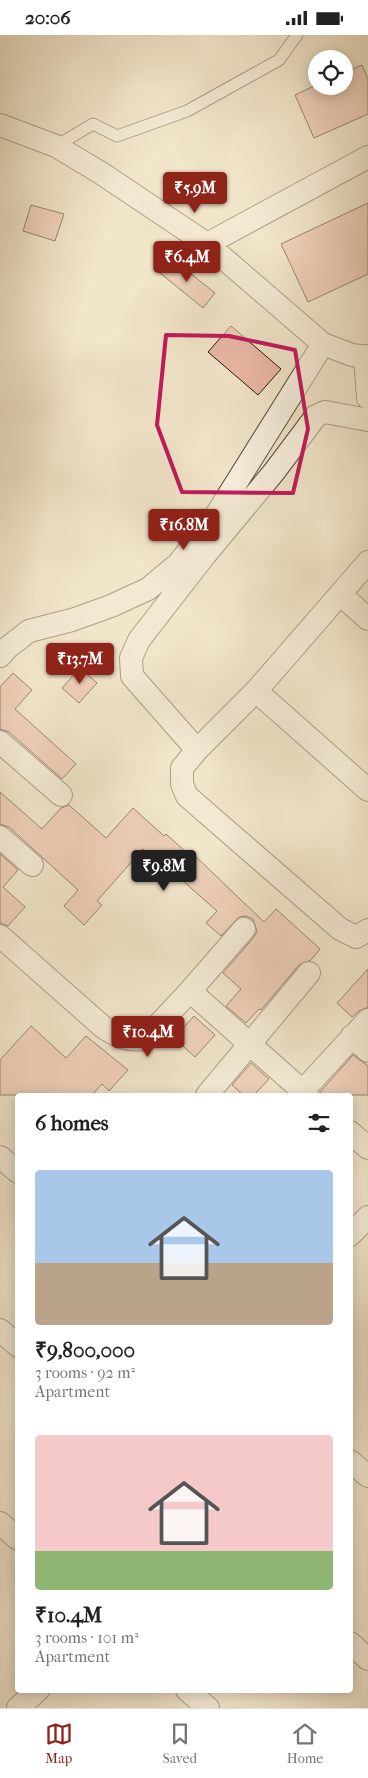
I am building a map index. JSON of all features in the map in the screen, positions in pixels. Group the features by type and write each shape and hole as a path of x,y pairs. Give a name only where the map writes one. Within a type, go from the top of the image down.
{"street":[{"path":"0,125 56,147 101,173 207,244 323,344 352,355 366,357 368,398"},
{"path":"207,244 368,157"},
{"path":"0,656 29,631 72,620 126,599 148,589 178,564 213,520 323,344"},
{"path":"197,751 132,676 131,658 139,640 205,555 274,472 316,416 325,413 368,420"},
{"path":"368,561 256,691 182,768 182,784 187,796 340,929 356,937 368,930"},
{"path":"340,594 368,619"},
{"path":"256,691 368,790"},
{"path":"0,742 61,795"},
{"path":"0,837 32,865"},
{"path":"0,936 103,1027 118,1037 131,1041 145,1039 244,929"},
{"path":"209,1093 310,973"},
{"path":"190,991 302,1093"},
{"path":"304,1093 360,1044 368,1019"},
{"path":"0,1157 15,1170"},
{"path":"353,1232 368,1217"},
{"path":"0,1330 15,1343"},
{"path":"353,1464 368,1476"},
{"path":"353,1646 368,1659"},
{"path":"18,1708 35,1693"},
{"path":"190,1693 208,1708"}],"lane":[{"path":"56,147 93,124 117,136 188,111 280,60 297,35"}],"highlighted area":[{"path":"166,335 229,336 295,350 308,429 293,493 182,492 157,425"}],"building":[{"path":"362,65 368,79 368,114 314,138 295,95 308,89 308,95 353,95 353,69"},
{"path":"368,203 368,274 308,302 281,244"},
{"path":"31,205 64,214 55,241 23,231"},
{"path":"171,258 215,293 203,308 160,273"},
{"path":"231,326 281,369 258,395 208,352"},
{"path":"80,668 97,683 79,703 62,688"},
{"path":"13,673 32,690 15,709 76,764 62,779 9,732 0,729 0,687"},
{"path":"0,792 42,829 61,808 69,805 106,838 133,808 164,836 166,834 188,854 190,851 264,922 276,909 320,949 311,960 299,965 261,1010 259,1009 246,1023 226,1006 241,989 223,973 254,937 257,931 253,919 246,916 239,917 221,936 206,923 217,911 167,867 165,869 143,849 97,901 102,905 84,925 64,906 78,890 9,827 0,824"},
{"path":"0,854 18,870 3,887 25,907 8,926 0,923"},
{"path":"368,969 368,1007 352,1017 337,1003"},
{"path":"194,1016 215,1035 195,1057 174,1038"},
{"path":"31,1026 66,1058 86,1036 128,1070 109,1091 102,1084 94,1093 15,1093 15,1095 0,1095 0,1060"},
{"path":"353,1055 368,1066 368,1095 320,1092"},
{"path":"251,1063 269,1079 256,1093 241,1093 232,1085"}]}
